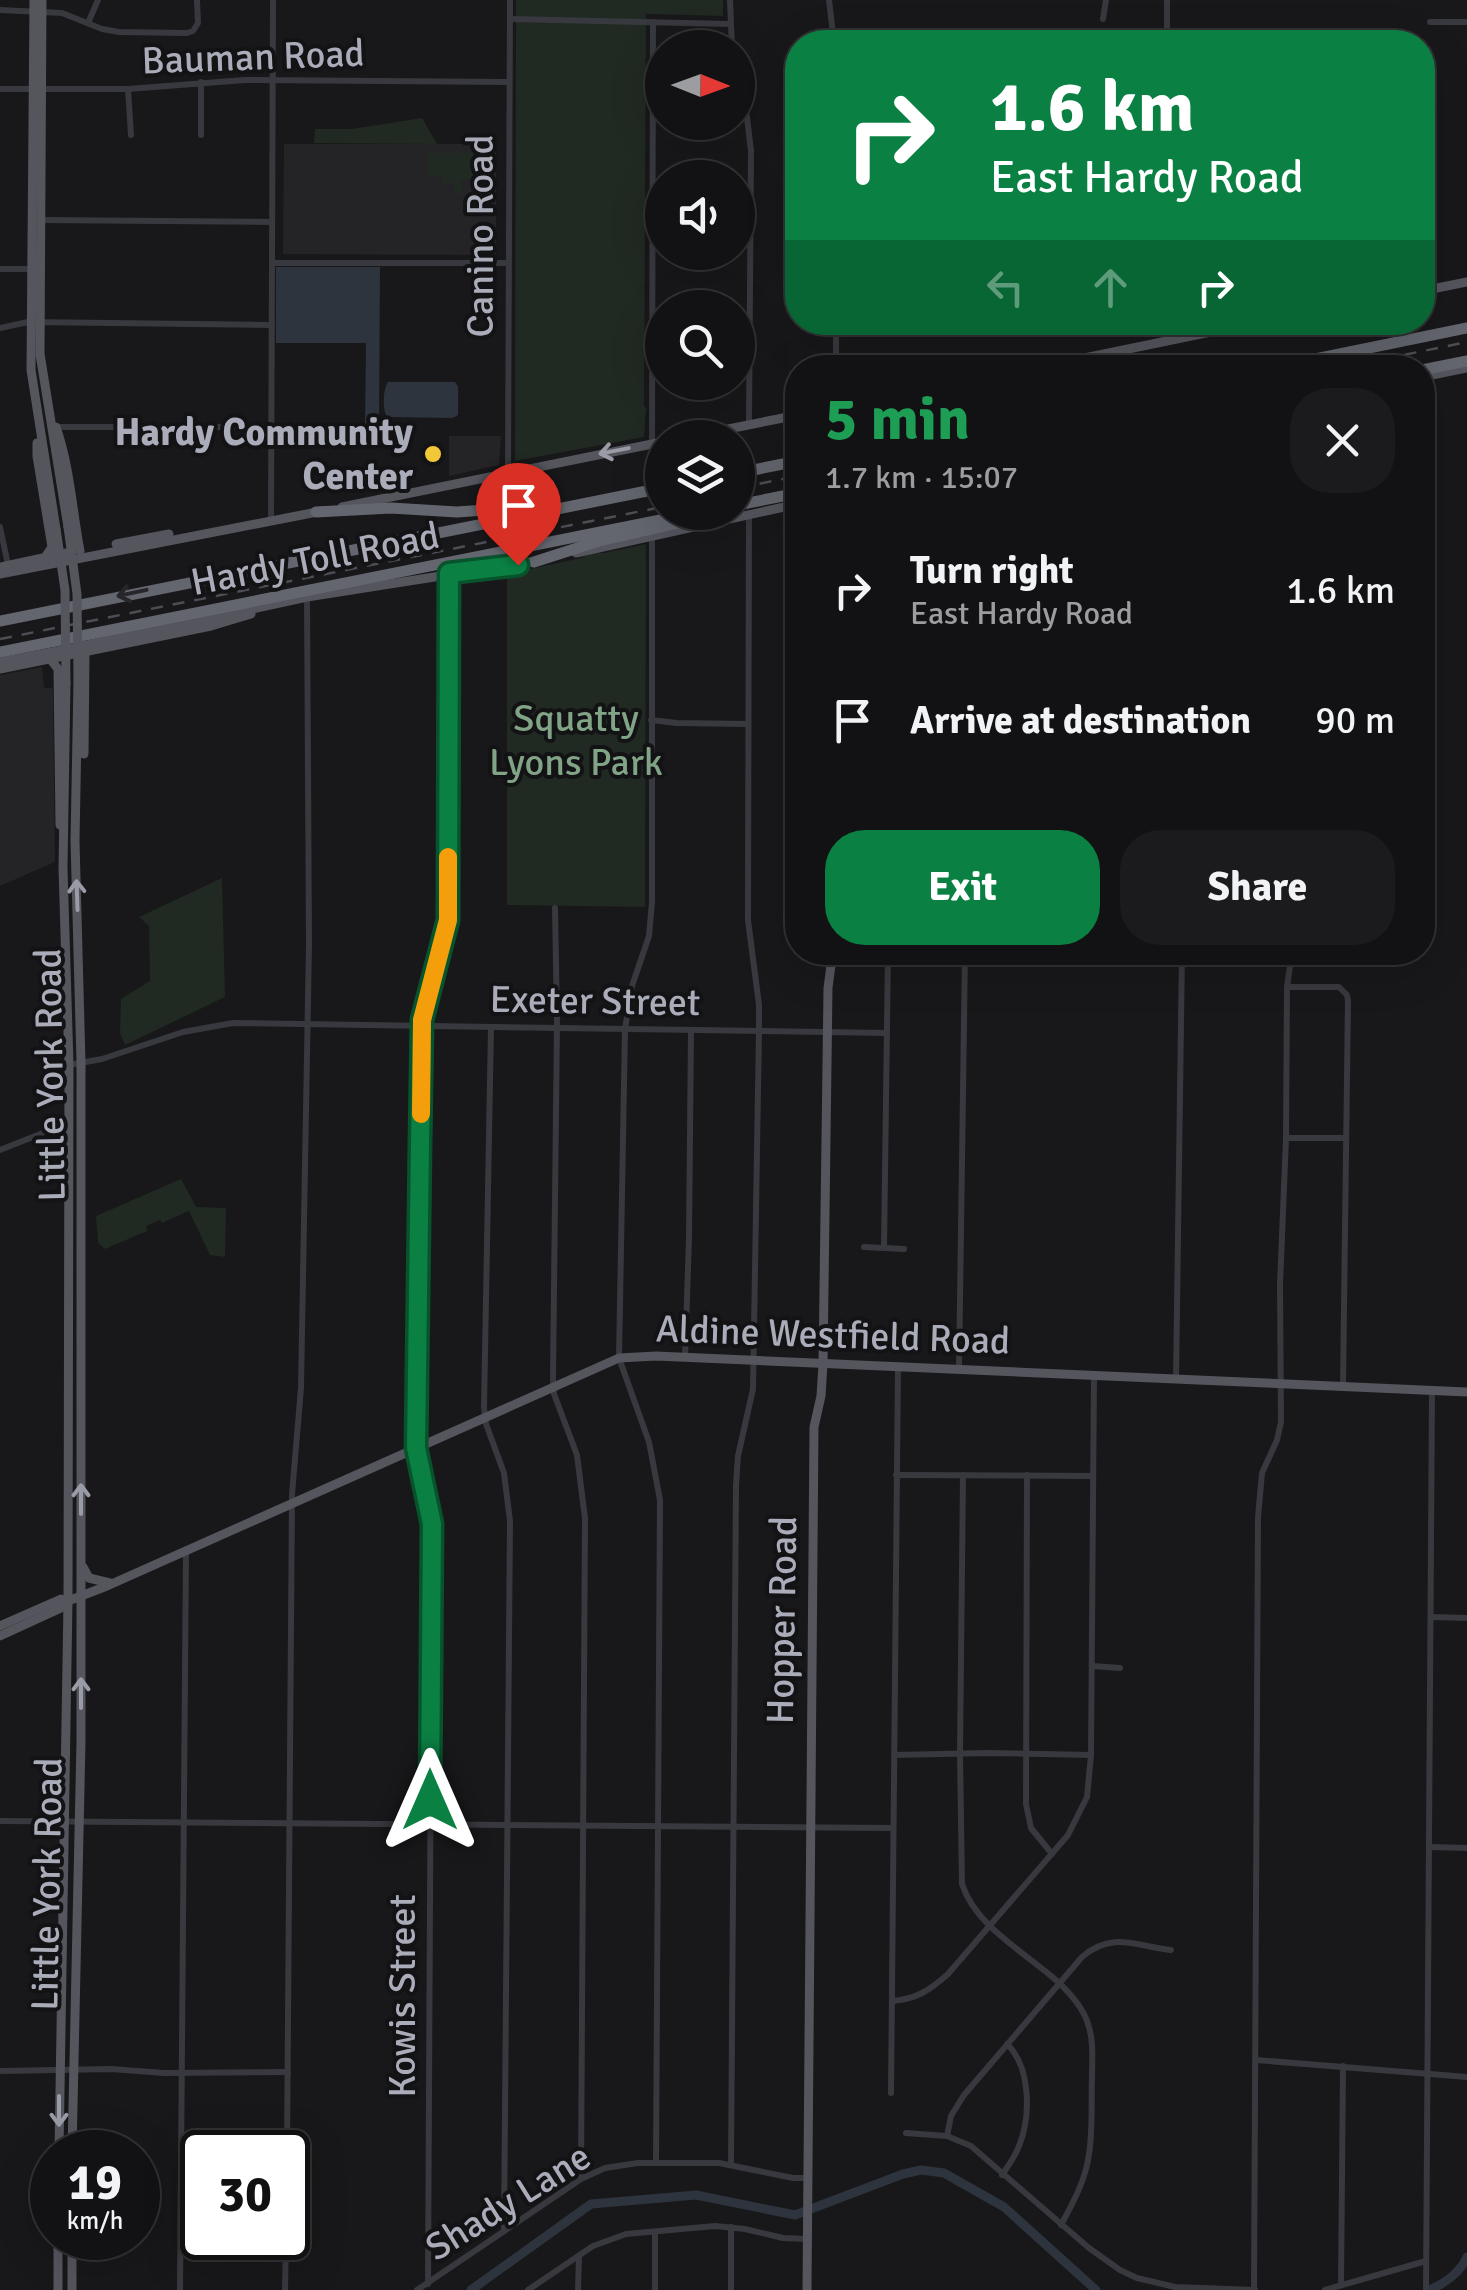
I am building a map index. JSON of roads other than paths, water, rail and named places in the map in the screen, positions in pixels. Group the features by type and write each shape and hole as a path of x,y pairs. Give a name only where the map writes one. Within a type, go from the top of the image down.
{"highway":[{"path":"1435,335 1467,328"},
{"path":"1335,355 1433,335"},
{"path":"1435,370 1467,364"},
{"path":"755,470 785,464"},
{"name":"Hardy Toll Road","path":"0,620 645,491"},
{"path":"755,504 785,496"},
{"path":"316,512 391,508 458,512 570,506"},
{"name":"Hardy Toll Road","path":"0,652 645,523"},
{"path":"534,562 648,530"}],"main road":[{"name":"Little York Road","path":"38,5 38,220 31,370 64,590 62,680 70,842 76,855 80,986 69,1122 68,1601 59,2130"},
{"name":"Little York Road","path":"38,220 32,269 36,322 76,554 82,650 70,842 64,855 66,986 75,1064 82,1326 79,1821 72,2130"},
{"path":"1435,288 1467,282"},
{"path":"1100,355 1197,335"},
{"path":"49,410 68,466 73,540 66,546 51,540"},
{"path":"37,415 37,456 51,540 51,551 46,556"},
{"path":"755,423 785,417"},
{"path":"2,568 46,556 133,547 645,445"},
{"path":"755,509 785,505"},
{"path":"0,666 51,660 140,634 306,597 534,562 675,530"},
{"path":"2,568 38,566 176,532 210,532"},
{"path":"0,666 15,659 222,624 306,597"},
{"path":"51,660 62,680"},
{"path":"62,680 63,669 72,667 82,668 82,677"},
{"path":"64,855 76,855"},
{"name":"Hopper Road","path":"807,2290 814,1427 823,1364 831,965"},
{"path":"66,986 80,986"},
{"path":"69,1326 82,1326"},
{"name":"Aldine Westfield Road","path":"0,1636 61,1608 68,1601 619,1358 685,1357 1467,1392"},
{"path":"81,1560 89,1578 112,1584"},
{"name":"Aldine Westfield Road","path":"0,1626 60,1600 68,1601"},
{"path":"42,1617 59,1619 67,1633"},
{"path":"58,2260 58,2290"},
{"path":"72,2260 72,2290"}],"street":[{"path":"88,22 98,0"},
{"path":"0,10 38,5 119,32 190,32 198,24 197,0"},
{"path":"271,520 273,0"},
{"name":"Canino Road","path":"508,472 510,0"},
{"path":"730,0 730,30"},
{"path":"829,0 833,30"},
{"path":"1103,19 1106,0"},
{"path":"1167,0 1167,30"},
{"path":"510,19 730,24"},
{"path":"652,160 653,22"},
{"path":"1430,22 1467,22"},
{"name":"Bauman Road","path":"0,89 128,89 273,80 508,82"},
{"path":"201,82 201,135"},
{"path":"128,89 130,135"},
{"path":"749,140 749,420"},
{"path":"38,220 272,222"},
{"path":"272,263 508,263"},
{"path":"0,270 32,269"},
{"path":"653,270 656,420"},
{"path":"0,328 36,322 272,325"},
{"path":"1168,335 1168,341"},
{"path":"56,427 271,427"},
{"path":"0,527 2,568"},
{"path":"731,2164 736,1485 738,1456 754,1389 759,1031 748,920 748,724 742,530"},
{"path":"652,537 652,902 649,936 632,986 625,1029 619,1358 649,1442 660,1500 656,2163"},
{"name":"Kowis Street","path":"428,2284 432,1524 416,1448 422,1026 448,920 449,573"},
{"path":"287,2130 292,1504 301,1388 309,870 306,597"},
{"path":"651,720 748,724"},
{"path":"555,908 554,1386 577,1456 585,1518 581,2179"},
{"path":"884,1248 888,965"},
{"path":"959,1370 964,965"},
{"path":"1176,1379 1182,965"},
{"path":"906,2133 947,2136 971,2146 1104,2260 1137,2278 1176,2287 1255,2290 1259,1494 1265,1465 1280,1430 1280,1285 1290,965"},
{"path":"1287,987 1339,987 1347,995 1342,1386"},
{"name":"Exeter Street","path":"75,1064 102,1060 200,1028 233,1023 886,1033"},
{"path":"491,1028 485,1417 504,1473 510,1521 504,2231"},
{"path":"685,1357 691,1030"},
{"path":"0,1150 69,1122"},
{"path":"1286,1138 1346,1138"},
{"path":"864,1247 904,1249"},
{"path":"891,2093 898,1366"},
{"path":"892,2001 916,1998 948,1974 1068,1835 1082,1810 1090,1784 1091,1755 1094,1376"},
{"path":"1426,2290 1432,1391"},
{"path":"896,1474 1094,1476"},
{"path":"1027,1475 1026,1804 1028,1823 1052,1854"},
{"path":"963,1476 962,1884 972,1906 1060,1984 1086,2018 1092,2058 1090,2154 1062,2225"},
{"path":"180,2290 186,1550"},
{"path":"1431,1617 1467,1618"},
{"path":"1092,1666 1120,1668"},
{"path":"894,1755 1091,1755"},
{"path":"0,1820 893,1828"},
{"path":"1430,1847 1467,1848"},
{"path":"947,2136 955,2106 1082,1957 1106,1942 1117,1940 1171,1950"},
{"path":"1002,2174 1019,2147 1025,2109 1023,2067 1007,2044"},
{"path":"1256,2060 1467,2077"},
{"path":"1340,2285 1343,2066"},
{"path":"0,2071 288,2072"},
{"name":"Shady Lane","path":"417,2290 581,2179 605,2168 638,2163 731,2164 808,2184"},
{"path":"528,2290 578,2255 626,2234 715,2226 782,2238 807,2234"},
{"path":"730,2290 731,2227"},
{"path":"655,2290 656,2232"},
{"path":"578,2255 578,2290"},
{"path":"285,2290 286,2260"},
{"path":"1325,2290 1426,2264"}],"waterway":[{"path":"471,2290 591,2204 696,2195 795,2215 921,2170 944,2173 1004,2207 1096,2290"},
{"path":"1429,2290 1451,2277 1467,2257"}],"railway":[{"path":"1404,355 1467,342"},
{"path":"755,485 785,479"},
{"path":"0,639 645,510"}],"place":[{"name":"Hardy Community Center","path":"433,454"}],"park label":[{"name":"Squatty Lyons Park","path":"576,740"}]}
